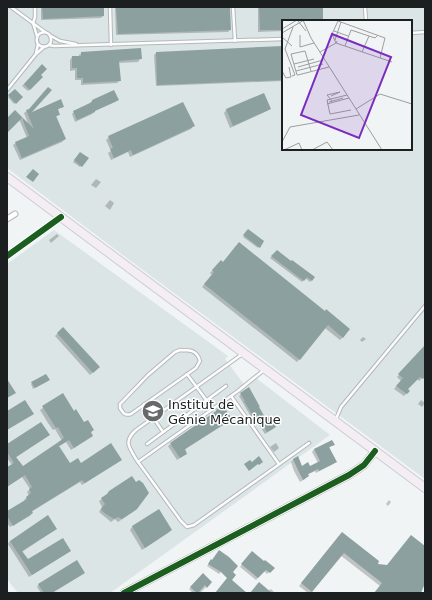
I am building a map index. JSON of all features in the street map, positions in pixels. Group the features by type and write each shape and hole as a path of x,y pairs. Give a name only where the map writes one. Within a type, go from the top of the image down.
{"main road":[{"path":"7,177 425,488"}],"street":[{"path":"7,219 15,214"},
{"path":"7,256 61,217"},
{"path":"124,593 349,475 364,466 375,451"}],"lane":[{"path":"11,7 60,41 84,46"},
{"path":"35,7 33,23 38,44 36,54"},
{"path":"110,7 111,45"},
{"path":"233,7 235,41"},
{"path":"366,7 366,20"},
{"path":"37,37 40,33 45,32"},
{"path":"412,33 425,32"},
{"path":"49,45 51,36"},
{"path":"7,90 36,54 44,47 49,45 84,46 282,39"},
{"path":"38,44 44,47"},
{"path":"336,422 341,407 425,306"},
{"path":"180,350 188,350 196,353 200,361 196,368 144,404 128,415 126,415 120,408 120,404 148,375 175,352 180,350"},
{"path":"244,353 131,434 128,444 138,462 187,527 194,525 309,443"},
{"path":"138,462 265,369"},
{"path":"187,374 206,401"},
{"path":"147,444 226,386"},
{"path":"230,396 279,464"},
{"path":"144,404 163,432"}],"shaded area":[{"path":"7,7 425,7 425,479 7,168"},
{"name":"Institut de Génie Mécanique","path":"54,230 228,356 225,359 246,387 256,378 330,435 110,593 18,593 7,579 7,264"}],"building":[{"path":"42,7 104,7 104,16 43,19"},
{"path":"116,7 230,7 231,30 118,34"},
{"path":"259,7 323,7 323,20 282,20 282,30 260,30"},
{"path":"282,46 282,80 157,85 156,52"},
{"path":"141,48 142,59 119,61 121,81 83,83 83,78 77,78 77,68 72,68 72,56 81,56 81,52"},
{"path":"42,64 47,69 41,75 43,77 30,90 24,84"},
{"path":"48,87 52,90 32,112 61,99 64,107 58,109 60,115 56,116 66,139 22,158 15,142 29,136 22,118 7,133 7,118 15,110 34,129 26,110 29,109"},
{"path":"15,89 23,97 16,104 8,95"},
{"path":"114,90 119,100 77,120 73,111"},
{"path":"264,93 271,109 233,126 226,109"},
{"path":"183,102 195,126 133,155 131,150 114,158 110,149 113,148 108,136"},
{"path":"80,152 89,158 82,167 74,160"},
{"path":"33,169 39,174 33,182 26,177"},
{"path":"248,229 264,241 260,248 243,235"},
{"path":"239,242 325,311 326,309 350,329 343,338 328,325 300,360 204,284 214,272 212,270 221,260 223,262"},
{"path":"277,250 315,277 312,281 307,277 304,281 271,256"},
{"path":"63,327 100,367 93,373 57,333"},
{"path":"425,345 425,377 423,379 420,377 408,389 410,391 407,394 396,386 403,378 398,374"},
{"path":"46,374 50,380 35,388 31,382"},
{"path":"7,379 16,393 7,398"},
{"path":"249,387 266,419 269,417 276,427 267,432 256,415 253,416 240,393"},
{"path":"63,393 74,411 76,409 84,422 88,420 94,430 91,432 93,436 74,448 69,440 59,446 57,443 64,438 58,427 56,428 42,406"},
{"path":"25,400 34,414 7,430 7,411"},
{"path":"223,405 232,419 185,449 187,454 180,458 170,443"},
{"path":"41,422 50,435 16,457 23,466 57,443 70,463 78,458 81,463 111,443 122,460 85,483 82,480 32,511 33,513 13,526 7,516 7,511 27,499 26,497 31,493 29,489 32,487 25,475 7,487 7,467 14,463 7,452 7,444"},
{"path":"332,440 335,445 329,447 337,462 319,471 318,469 308,474 309,476 303,480 293,459 298,456 302,466 308,462 310,466 320,461 314,449"},
{"path":"259,456 263,462 249,471 244,464 250,460 252,462"},
{"path":"132,476 136,482 139,480 143,483 149,493 137,509 122,519 118,517 114,519 101,509 105,504 101,498"},
{"path":"159,509 172,530 145,548 132,526"},
{"path":"48,515 57,529 22,551 28,559 63,538 71,551 32,575 10,541"},
{"path":"342,532 379,561 378,564 387,565 411,535 425,546 425,583 421,593 374,593 382,583 344,553 312,592 301,583"},
{"path":"219,550 238,566 233,572 236,575 232,580 247,593 215,593 227,578 221,572 208,564"},
{"path":"252,551 275,568 270,573 266,570 258,578 241,564"},
{"path":"77,560 85,573 52,593 44,593 38,584"},
{"path":"203,573 212,582 207,588 205,585 197,593 190,587"},
{"path":"259,582 272,593 250,593"}],"cycle path":[{"path":"7,256 61,217"},
{"path":"124,593 349,475 364,465 375,451"}],"place":[{"name":"Institut de Génie Mécanique","path":"153,411"}]}
